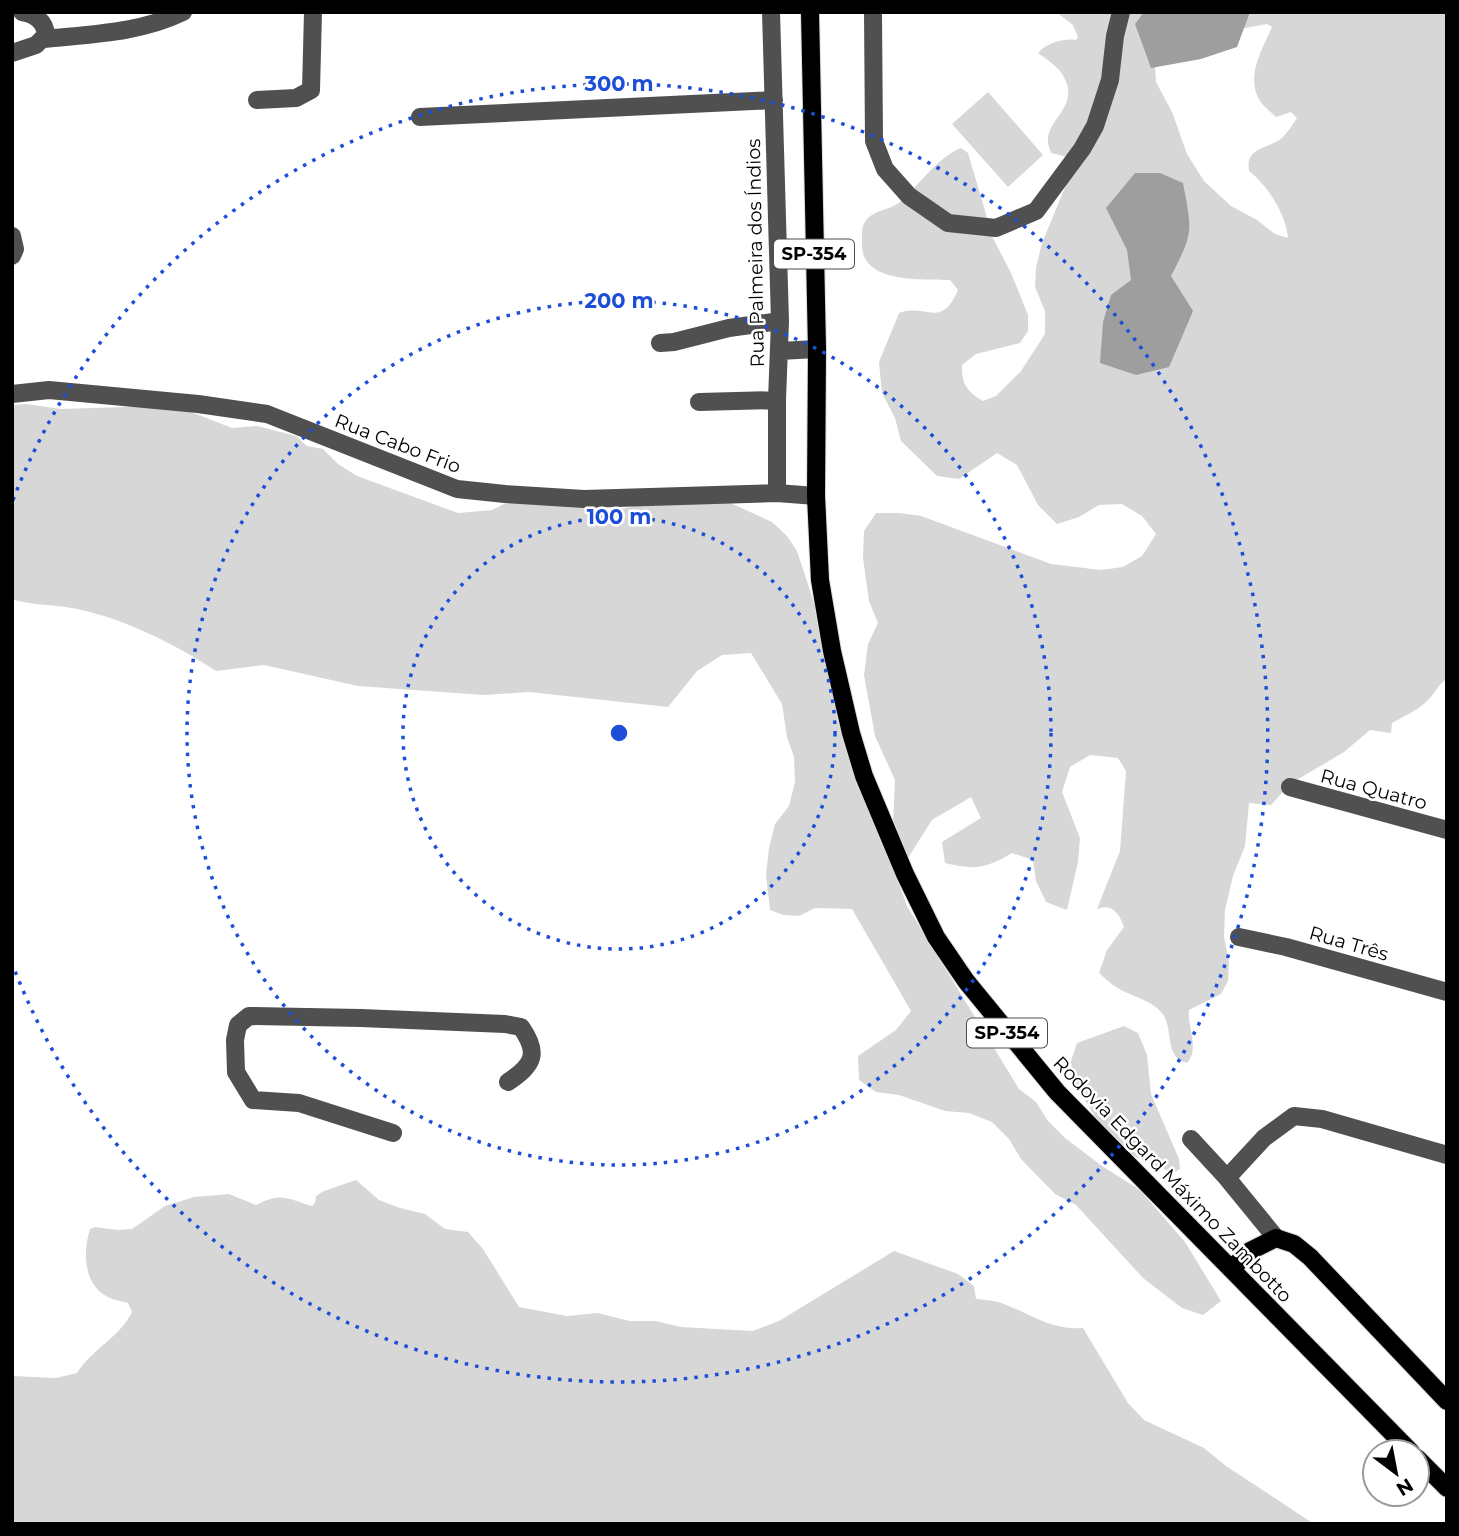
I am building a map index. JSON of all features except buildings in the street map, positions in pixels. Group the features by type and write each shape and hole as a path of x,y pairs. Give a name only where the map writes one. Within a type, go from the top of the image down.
{"main road":[{"name":"Rodovia Edgard Máximo Zambotto","path":"810,12 817,349 816,496 820,580 832,651 864,776 905,874 936,937 974,992 1057,1092 1397,1438"},
{"path":"1231,1269 1250,1251 1276,1238 1294,1244 1310,1257 1447,1401"},
{"path":"1431,1472 1447,1488"}],"street":[{"path":"25,13 45,25 103,33 161,23 183,12"},
{"path":"257,100 296,98 311,90 313,12"},
{"name":"Rua Palmeira dos Índios","path":"771,12 780,321 777,494"},
{"path":"873,12 874,141 885,169 909,196 948,223 996,228 1036,211 1096,126 1110,80 1121,12"},
{"path":"12,53 36,45 45,25"},
{"path":"420,117 774,100"},
{"path":"12,236 15,248 12,256"},
{"path":"660,343 729,328 780,321"},
{"path":"779,351 817,349"},
{"name":"Rua Cabo Frio","path":"12,394 49,390 198,404 267,414 457,489 584,499 777,494 816,496"},
{"path":"699,402 777,400"},
{"name":"Rua Quatro","path":"1290,787 1447,830"},
{"name":"Rua Três","path":"1239,937 1286,947 1447,992"},
{"path":"393,1133 299,1103 253,1100 236,1072 235,1040 239,1025 249,1016 387,1019 522,1027 530,1041 532,1056 526,1070 508,1082"},
{"path":"1227,1178 1264,1139 1294,1116 1322,1119 1447,1155"},
{"path":"1191,1139 1276,1238"}],"shaded area":[{"path":"1056,12 1158,12 1153,34 1156,82 1172,112 1187,154 1204,181 1231,206 1257,220 1275,234 1288,238 1280,210 1269,192 1249,171 1249,163 1254,153 1283,137 1297,118 1291,112 1276,117 1262,103 1256,92 1254,83 1257,64 1272,27 1267,24 1240,29 1226,12 1447,12 1447,679 1423,705 1392,723 1391,733 1370,730 1344,752 1290,784 1271,805 1249,803 1245,846 1233,876 1225,910 1228,981 1221,994 1189,1010 1193,1051 1187,1063 1175,1056 1167,1022 1160,1011 1150,1003 1118,988 1099,973 1107,950 1124,927 1120,917 1111,908 1097,909 1120,851 1126,771 1118,758 1090,755 1070,767 1062,792 1080,838 1078,862 1067,910 1046,902 1036,881 1033,860 1012,853 980,867 945,863 942,842 981,818 971,797 932,820 908,858 893,824 895,780 875,736 864,675 868,644 878,623 869,601 863,558 864,531 876,513 921,516 1051,564 1101,570 1123,567 1142,556 1156,534 1142,516 1122,504 1099,505 1079,517 1057,524 1038,505 1017,465 997,453 959,479 937,476 901,441 895,418 882,393 879,362 899,313 939,312 952,302 958,290 950,280 909,279 882,272 871,266 864,256 863,227 868,218 901,201 936,165 961,148 968,153 993,238 1028,315 1028,331 1020,343 976,354 962,365 966,386 983,401 996,396 1021,371 1045,334 1045,311 1035,287 1036,268 1042,243 1071,173 1068,157 1051,153 1048,142 1052,126 1066,102 1067,83 1058,68 1038,53 1050,44 1076,40 1078,37 1073,25"},
{"path":"1144,12 1250,12 1237,47 1201,59 1151,68 1135,24"},
{"path":"988,92 1043,155 1008,187 952,124"},
{"path":"1135,173 1160,173 1183,183 1189,231 1184,250 1171,276 1193,311 1169,367 1136,375 1100,363 1103,322 1111,295 1131,280 1127,250 1106,208"},
{"path":"26,404 61,409 157,406 186,410 232,428 257,426 296,436 307,446 323,449 338,464 357,476 458,513 492,510 520,496 573,493 583,508 600,513 671,499 713,495 772,522 787,536 797,551 819,618 839,707 837,719 907,906 1019,1089 1036,1102 1048,1121 1065,1138 1140,1190 1185,1242 1221,1301 1203,1315 1182,1308 1143,1278 1076,1205 1055,1194 1021,1159 1009,1139 992,1122 969,1113 945,1111 899,1095 876,1092 859,1080 858,1056 896,1030 911,1011 852,909 815,908 799,916 783,915 770,910 766,875 769,848 775,824 789,806 795,782 794,757 787,737 782,704 751,653 722,655 697,671 668,707 529,692 484,695 358,686 264,665 216,671 167,642 113,619 77,609 12,599 12,405"},
{"path":"1124,1026 1138,1033 1147,1055 1151,1094 1179,1159 1180,1169 1173,1173 1127,1153 1105,1133 1074,1082 1071,1061 1077,1043"},
{"path":"356,1180 379,1200 425,1214 445,1229 468,1232 483,1249 519,1307 567,1316 598,1313 629,1321 656,1321 681,1327 753,1331 779,1321 894,1251 958,1274 974,1286 976,1299 1001,1303 1062,1327 1083,1328 1128,1403 1144,1420 1204,1448 1226,1466 1314,1524 12,1524 12,1376 56,1378 77,1373 120,1329 132,1312 128,1303 108,1297 93,1283 86,1256 90,1229 132,1229 165,1206 194,1197 229,1194 256,1205 278,1197 312,1206 316,1196 324,1191"}]}
